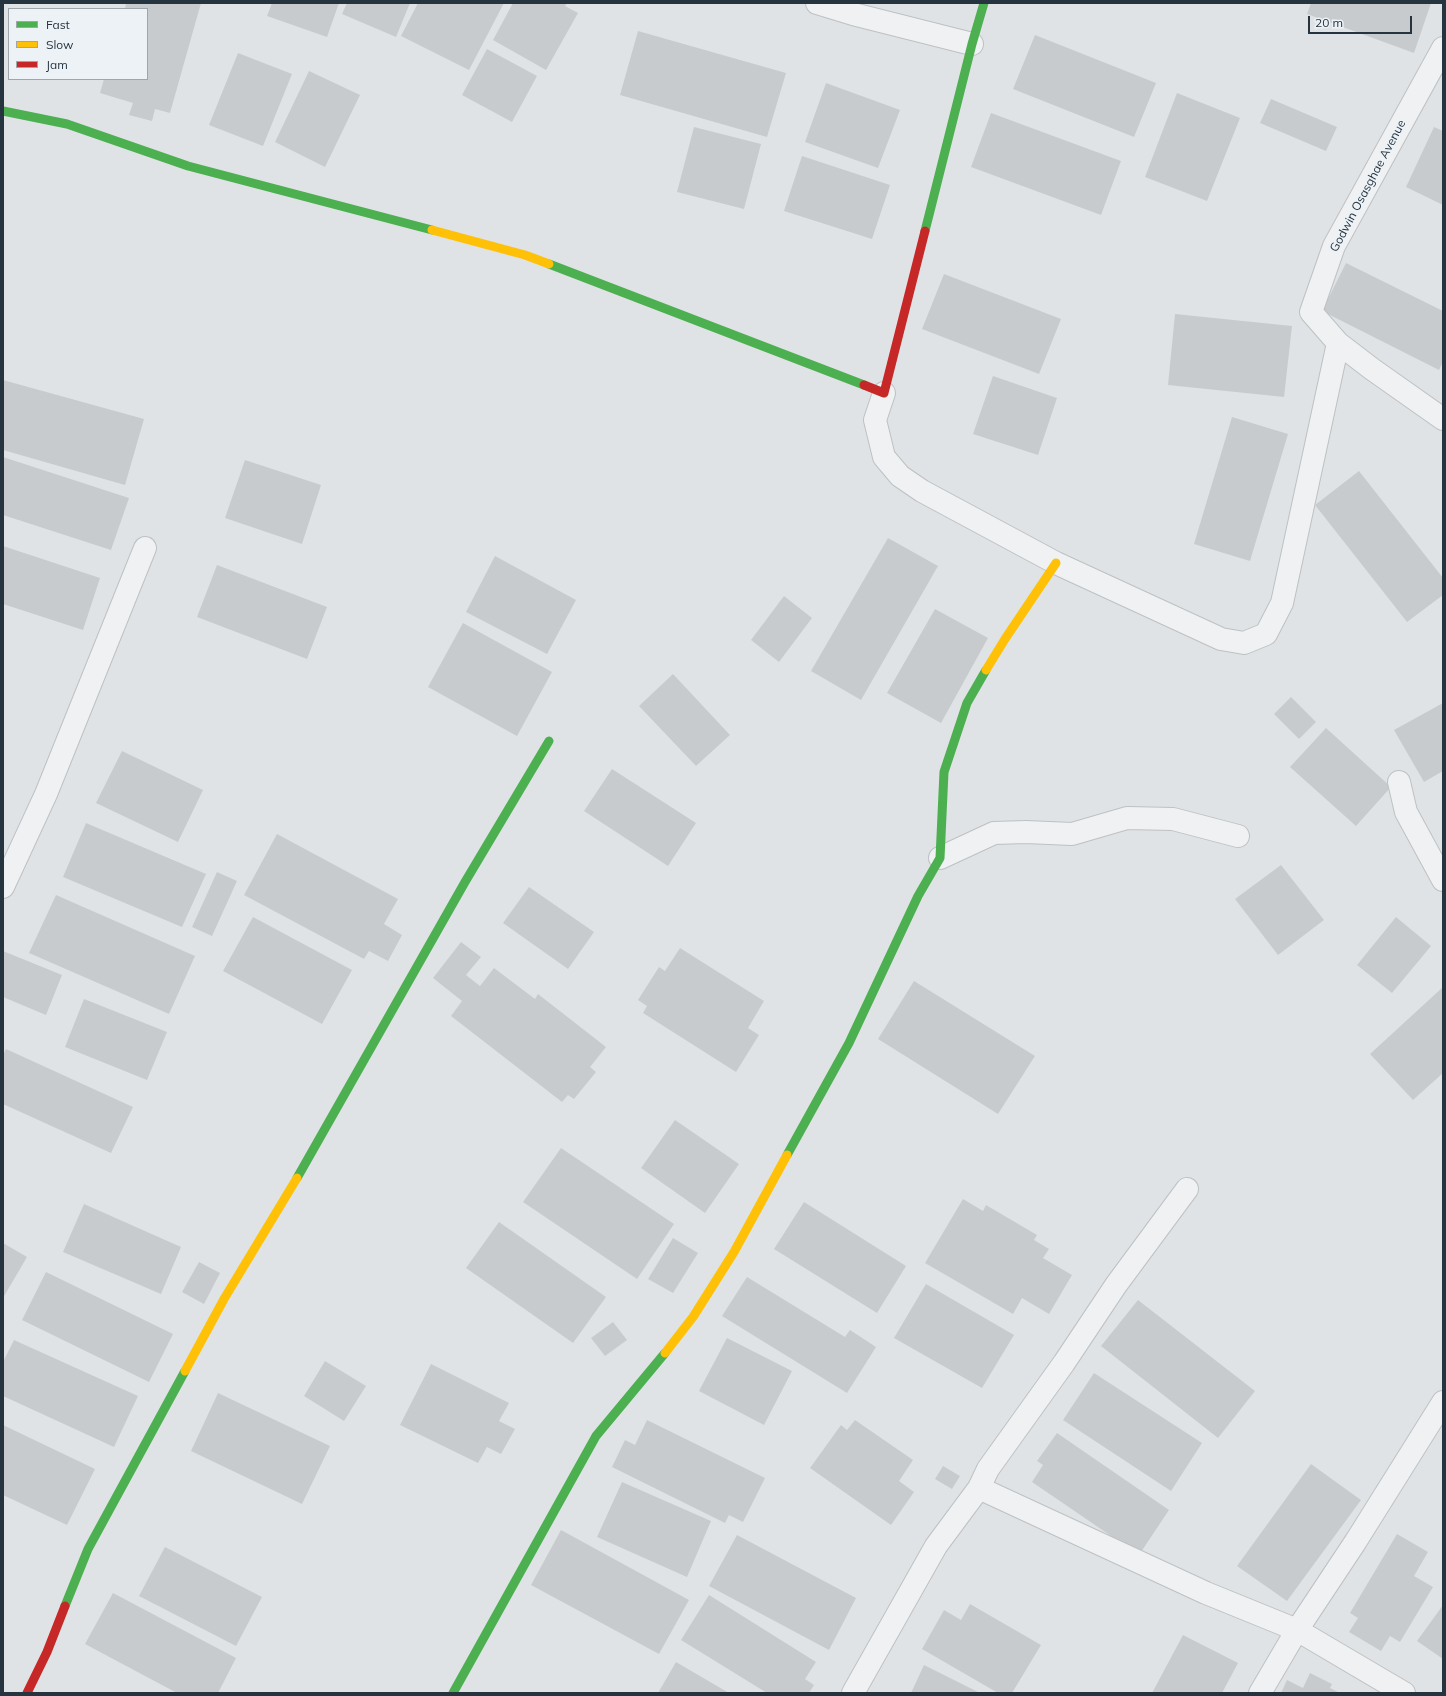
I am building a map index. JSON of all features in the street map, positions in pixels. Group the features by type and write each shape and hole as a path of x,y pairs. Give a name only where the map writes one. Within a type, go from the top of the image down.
{"street":[{"path":"816,3 853,14 972,44"},
{"path":"984,3 972,44 884,393 875,420 884,457 900,476 922,491 1056,563 1221,639 1244,643 1266,634 1282,603 1338,343 1443,419"},
{"name":"Godwin Osasghae Avenue","path":"1338,343 1311,312 1334,246 1443,48"},
{"path":"3,111 67,124 188,166 525,255 884,393"},
{"path":"3,887 46,794 144,548"},
{"path":"453,1693 596,1436 658,1362 693,1317 734,1252 849,1043 918,896 940,858 944,772 967,702 1005,639 1056,563"},
{"path":"27,1693 47,1652 88,1549 220,1305 299,1175 465,882 549,741"},
{"path":"1399,782 1406,812 1443,880"},
{"path":"940,858 994,833 1026,832 1072,834 1127,818 1173,819 1238,836"},
{"path":"853,1693 936,1546 979,1488 988,1469 1064,1363 1116,1285 1186,1190"},
{"path":"1260,1693 1297,1630 1356,1541 1443,1402"},
{"path":"979,1488 1206,1593 1297,1630 1404,1693"}],"building":[{"path":"126,3 201,3 170,113 155,109 152,121 129,115 133,103 100,93 104,80 148,80 148,8 125,8"},
{"path":"272,3 339,3 327,37 267,16"},
{"path":"347,3 410,3 396,37 342,14"},
{"path":"418,3 504,3 469,70 401,36"},
{"path":"513,3 567,3 565,6 578,13 546,70 493,40"},
{"path":"1311,3 1431,3 1414,53 1307,14"},
{"path":"638,31 786,73 767,137 620,95"},
{"path":"1035,35 1156,83 1134,137 1013,89"},
{"path":"487,49 537,76 512,122 462,95"},
{"path":"238,53 292,74 263,146 209,125"},
{"path":"309,71 360,95 325,167 275,142"},
{"path":"826,83 900,110 878,168 805,142"},
{"path":"1177,93 1240,118 1207,201 1145,177"},
{"path":"1271,99 1337,127 1326,151 1260,123"},
{"path":"991,113 1121,161 1101,215 971,167"},
{"path":"694,127 761,144 744,209 677,192"},
{"path":"1434,127 1443,131 1443,205 1406,187"},
{"path":"802,156 890,185 872,239 784,211"},
{"path":"1346,263 1443,311 1443,362 1439,370 1322,311"},
{"path":"944,274 1061,319 1039,374 922,329"},
{"path":"1175,314 1292,326 1284,397 1168,385"},
{"path":"993,376 1057,398 1038,455 973,434"},
{"path":"3,380 144,419 125,485 3,450"},
{"path":"1232,417 1288,434 1250,561 1194,544"},
{"path":"3,457 129,498 111,550 3,515"},
{"path":"245,460 321,485 302,544 225,518"},
{"path":"1359,471 1443,578 1443,595 1407,622 1315,505"},
{"path":"888,538 938,566 861,700 811,671"},
{"path":"3,546 100,578 83,630 3,604"},
{"path":"495,556 576,600 547,654 466,612"},
{"path":"217,565 327,607 307,659 197,617"},
{"path":"784,596 812,618 779,662 751,640"},
{"path":"935,609 988,638 941,723 887,693"},
{"path":"463,623 552,672 517,736 428,687"},
{"path":"673,674 730,735 696,766 639,706"},
{"path":"1291,697 1316,722 1299,739 1274,714"},
{"path":"1443,703 1443,771 1424,782 1394,730"},
{"path":"1326,728 1391,787 1356,826 1290,767"},
{"path":"122,751 203,790 178,842 96,803"},
{"path":"612,769 696,823 668,866 584,811"},
{"path":"86,823 206,874 182,927 63,877"},
{"path":"277,834 398,899 384,924 402,935 388,961 369,951 364,959 244,895"},
{"path":"1281,865 1324,920 1278,955 1235,899"},
{"path":"217,872 237,881 212,936 192,927"},
{"path":"529,887 594,932 568,969 503,923"},
{"path":"56,895 195,956 169,1014 29,953"},
{"path":"253,917 352,970 322,1024 223,971"},
{"path":"1396,917 1431,946 1392,993 1357,965"},
{"path":"461,942 481,957 466,975 480,986 494,968 535,999 538,994 606,1047 590,1067 596,1072 574,1099 568,1095 562,1102 451,1016 462,1001 433,978"},
{"path":"680,948 764,1001 748,1028 759,1035 736,1072 643,1013 647,1006 638,1000 659,967 665,971"},
{"path":"3,951 62,975 46,1015 3,997"},
{"path":"914,981 1035,1056 998,1114 878,1039"},
{"path":"1443,987 1443,1073 1413,1100 1370,1054"},
{"path":"84,999 167,1032 147,1080 65,1047"},
{"path":"6,1049 133,1107 111,1153 3,1104 3,1055"},
{"path":"675,1120 739,1164 705,1213 641,1168"},
{"path":"561,1148 674,1224 637,1279 523,1202"},
{"path":"963,1199 983,1211 986,1205 1037,1235 1034,1240 1049,1249 1043,1258 1072,1275 1049,1314 1022,1298 1013,1314 925,1263"},
{"path":"804,1202 906,1266 877,1313 774,1249"},
{"path":"84,1204 181,1247 161,1294 63,1252"},
{"path":"499,1222 606,1297 573,1343 466,1268"},
{"path":"673,1238 698,1253 673,1293 648,1279"},
{"path":"3,1243 27,1257 3,1298"},
{"path":"199,1262 220,1273 204,1304 182,1292"},
{"path":"46,1272 173,1334 149,1382 22,1320"},
{"path":"747,1277 845,1337 850,1330 876,1347 847,1393 722,1316"},
{"path":"926,1284 1014,1335 982,1388 894,1338"},
{"path":"1138,1300 1255,1391 1218,1438 1101,1346"},
{"path":"613,1322 627,1340 605,1356 591,1338"},
{"path":"727,1338 792,1371 764,1425 699,1391"},
{"path":"14,1340 138,1396 114,1447 3,1396 3,1362"},
{"path":"325,1361 366,1386 344,1421 304,1396"},
{"path":"431,1364 509,1403 499,1421 515,1429 501,1454 487,1447 478,1463 400,1425"},
{"path":"1094,1373 1202,1443 1171,1491 1063,1420"},
{"path":"218,1393 330,1446 302,1504 191,1451"},
{"path":"647,1420 765,1478 743,1522 729,1515 725,1523 612,1467 625,1440 635,1445"},
{"path":"855,1420 913,1460 899,1481 914,1492 891,1525 810,1468 841,1425 847,1430"},
{"path":"3,1425 95,1469 67,1525 3,1495"},
{"path":"1057,1433 1169,1510 1139,1555 1032,1482 1043,1465 1037,1461"},
{"path":"1311,1464 1361,1500 1287,1601 1237,1566"},
{"path":"943,1466 960,1476 952,1489 935,1479"},
{"path":"622,1482 711,1521 687,1577 597,1537"},
{"path":"561,1530 689,1600 659,1654 531,1585"},
{"path":"1397,1534 1428,1552 1414,1576 1433,1587 1400,1642 1390,1636 1381,1651 1349,1632 1358,1618 1350,1613"},
{"path":"737,1535 856,1598 829,1650 709,1586"},
{"path":"165,1547 262,1597 236,1646 139,1596"},
{"path":"113,1593 236,1658 218,1693 177,1693 85,1644"},
{"path":"709,1595 816,1662 805,1679 814,1685 809,1693 767,1693 681,1640"},
{"path":"970,1604 1041,1645 1012,1693 998,1693 922,1649 944,1610 961,1620"},
{"path":"1443,1605 1443,1659 1417,1641"},
{"path":"1183,1635 1238,1663 1222,1693 1152,1693"},
{"path":"676,1662 729,1693 658,1693"},
{"path":"924,1665 980,1693 911,1693"},
{"path":"1310,1673 1332,1684 1330,1688 1340,1693 1281,1693 1287,1680 1303,1688"}],"traffic: fast":[{"path":"925,231 972,44 984,3"},
{"path":"3,111 67,124 188,166 432,230"},
{"path":"549,264 864,385"},
{"path":"787,1155 849,1043 918,896 940,858 944,772 967,703 986,670"},
{"path":"297,1178 465,882 549,741"},
{"path":"453,1693 596,1436 665,1353"},
{"path":"65,1606 88,1549 185,1371"}],"traffic: slow":[{"path":"432,230 525,255 549,264"},
{"path":"986,670 1056,563"},
{"path":"665,1353 693,1317 734,1252 787,1155"},
{"path":"185,1371 224,1299 297,1178"}],"traffic: jam":[{"path":"864,385 884,393 925,231"},
{"path":"27,1693 47,1652 65,1606"}]}
